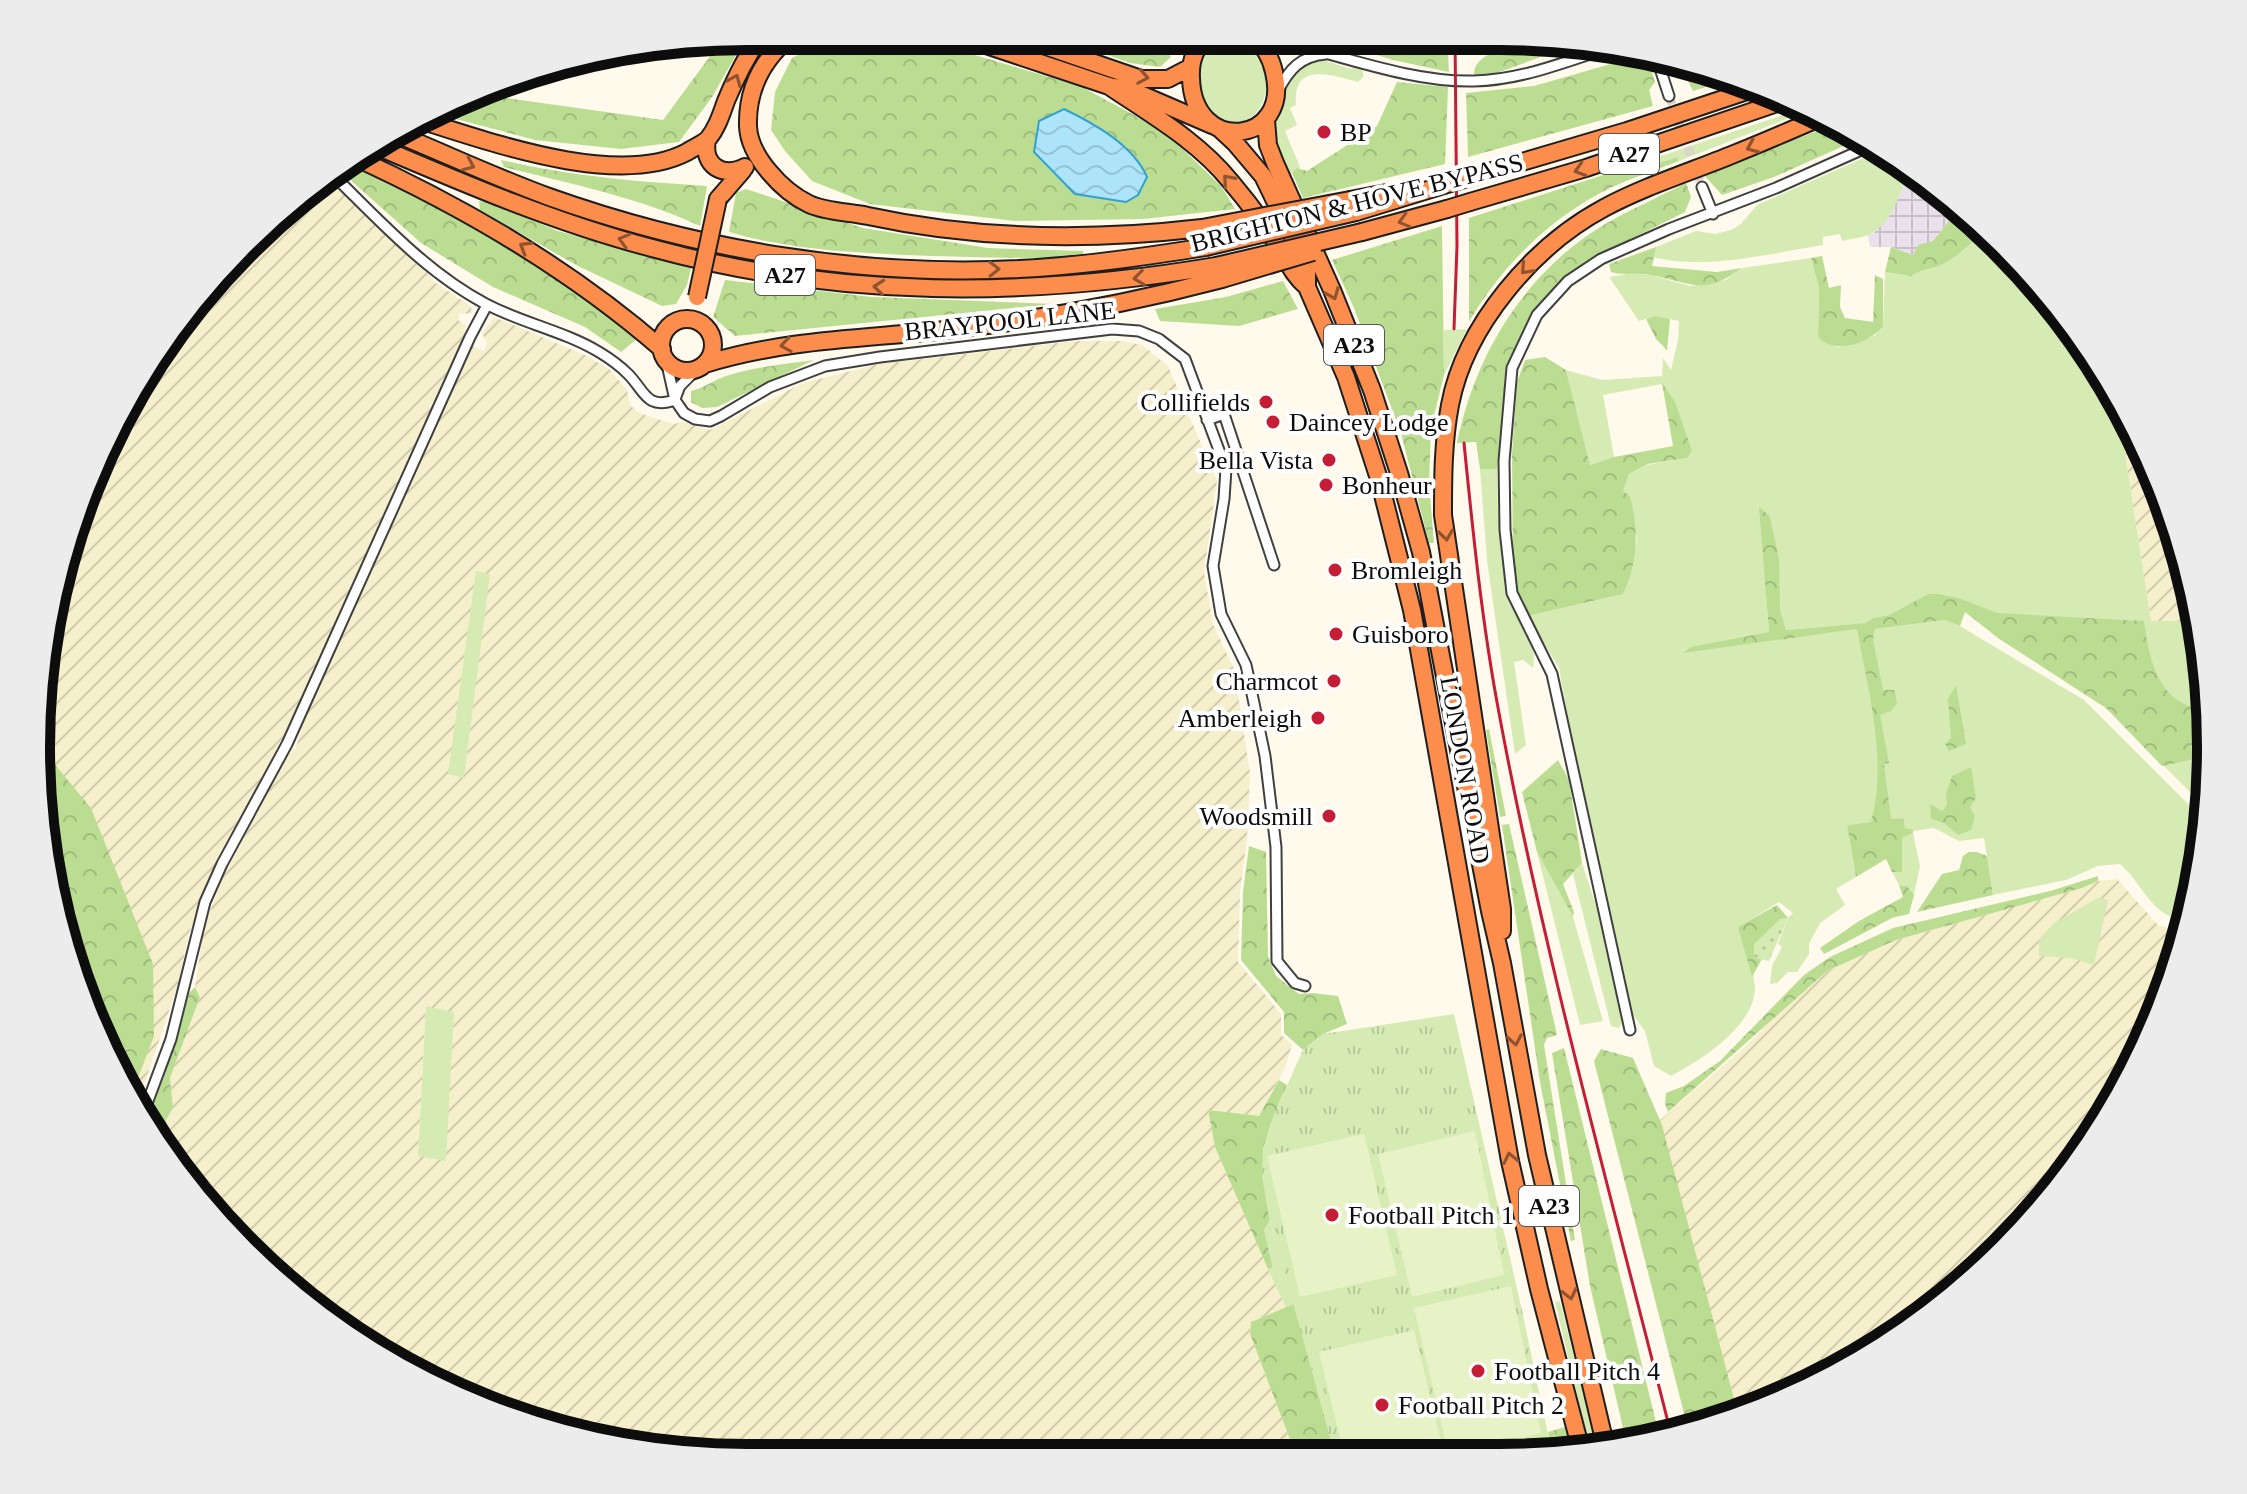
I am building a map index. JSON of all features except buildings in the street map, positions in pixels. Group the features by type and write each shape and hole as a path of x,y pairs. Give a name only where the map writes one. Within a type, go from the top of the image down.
{"highway":[{"path":"664,354 664,334 692,309 697,297 718,199 715,177 707,159 711,135 751,50"},
{"path":"718,199 745,167 750,142 748,103 753,86 777,50"},
{"path":"1005,50 1109,86 1131,90 1216,128 1243,132 1266,120 1277,93 1271,61 1265,50"},
{"path":"1057,50 1141,79 1168,79 1191,67"},
{"path":"1198,50 1191,67 1196,104 1199,112 1216,128"},
{"name":"A27","path":"762,71 759,128 768,153 802,190 838,210"},
{"path":"1109,86 1164,122 1230,180 1280,249 1292,273 1307,287"},
{"name":"BRIGHTON & HOVE BYPASS","path":"407,138 494,176 605,214 683,236 808,259 884,267 1018,269 1085,264 1206,247 1353,206 1444,185 1627,131 1741,93"},
{"name":"BRIGHTON & HOVE BYPASS","path":"386,150 492,196 591,231 722,265 893,288 1031,289 1219,273 1297,259 1362,232 1586,168 1771,105"},
{"name":"LONDON ROAD","path":"1266,120 1268,145 1372,390 1421,552 1537,1155 1603,1436"},
{"path":"1502,963 1502,909 1443,515 1442,461 1450,403 1463,367 1501,297 1532,262 1564,234 1603,209 1809,122"},
{"path":"434,124 500,145 597,164 651,165 673,159 730,125 737,126 750,142"},
{"name":"LONDON ROAD","path":"1216,128 1236,144 1263,176 1307,267 1307,287 1346,377 1379,479 1409,597 1510,1161 1578,1439"},
{"name":"A27","path":"750,142 777,179 811,205 947,230 1014,236 1142,235 1353,206"},
{"path":"707,159 714,167 726,172 745,167"},
{"path":"366,163 455,207 560,269 664,354 679,370 700,367 712,351 711,336 701,324 697,297"},
{"name":"A27","path":"700,367 795,343 944,330 1090,310 1219,273"},
{"path":"681,320 701,324"}],"street":[{"path":"1316,50 1417,74 1473,81 1534,72 1586,55"},
{"path":"1277,93 1285,76 1301,60 1329,53"},
{"path":"1660,69 1669,96"},
{"path":"1630,1030 1552,674 1512,593 1505,530 1504,461 1512,368 1537,315 1568,281 1601,259 1860,150"},
{"name":"BRAYPOOL LANE","path":"340,182 378,220 439,272 487,305 592,348 627,374 648,399 663,404 675,400 689,417 710,421 770,387 825,366 1112,329 1139,331 1159,339 1185,359 1226,469 1213,566 1221,614 1246,665 1266,765 1276,847 1277,961 1295,983 1305,986"},
{"path":"1702,187 1713,214"},
{"path":"147,1103 171,1039 205,902 222,864 287,744 487,305"},
{"path":"664,354 675,400"},
{"path":"675,400 680,386 700,367"},
{"path":"1207,420 1224,414 1274,565"}],"shaded area":[{"path":"1904,180 1952,217 1933,241 1913,255 1891,247 1870,247 1868,235 1874,233 1898,199"},
{"path":"338,183 416,258 434,282 471,306 472,314 460,313 458,320 466,326 459,353 310,685 214,869 189,933 178,984 141,1093 103,1014 87,971 63,883 51,793 50,747 51,701 63,611 87,523 103,480 143,398 167,360 223,287 254,254"},
{"path":"494,317 585,355 609,369 627,390 630,405 639,413 673,424 684,422 710,430 803,383 879,364 1076,341 1123,341 1142,345 1168,366 1217,481 1204,572 1213,624 1234,669 1250,773 1247,839 1240,892 1238,962 1281,1014 1281,1035 1292,1044 1285,1068 1259,1116 1208,1111 1215,1147 1286,1308 1251,1322 1250,1334 1292,1444 747,1444 701,1443 611,1431 523,1407 480,1391 398,1351 360,1327 287,1271 223,1207 194,1171 166,1133 166,1120 173,1108 170,1078 200,997 195,987 204,927 222,879 287,757 296,748 303,722 471,346 484,351 487,344 482,333","holes":["426,1007 446,1161 418,1155"]},
{"path":"2122,433 2160,523 2186,621 2151,621"},
{"path":"2117,879 2158,925 2172,929 2144,1014 2104,1096 2080,1134 2024,1207 1993,1240 1924,1300 1848,1351 1767,1391 1735,1403 1660,1120 1827,971 1896,940 2098,881"}],"green space":[{"path":"739,50 712,97 679,142 621,149 535,140 449,117 497,97 663,120 714,51"},
{"path":"808,50 958,50 1080,86 1164,131 1221,186 1235,209 1143,219 1015,221 870,204 812,181 771,130 775,92 792,58"},
{"path":"1093,50 1167,50 1171,57 1160,67 1130,63"},
{"path":"1208,50 1250,50 1257,55 1265,70 1266,86 1263,102 1254,115 1241,122 1224,121 1209,111 1197,83 1203,57"},
{"path":"1361,50 1448,50 1449,72"},
{"path":"1501,50 1555,52 1478,77 1474,74 1477,65"},
{"path":"1323,60 1362,70 1364,76 1358,82 1316,74 1300,82 1296,105 1290,108 1297,125 1285,131 1300,167 1288,176 1275,141 1277,114 1294,72 1310,61"},
{"path":"1622,61 1650,67 1655,82 1649,90 1653,106 1468,157 1466,93 1534,86"},
{"path":"1685,76 1715,84 1693,91"},
{"path":"1397,82 1448,87 1445,164 1303,198 1292,173 1297,168 1307,171 1377,126"},
{"path":"1789,113 1795,116 1679,161 1677,157 1624,176 1622,169"},
{"path":"1822,129 1850,143 1774,177 1722,195 1704,175"},
{"path":"1869,156 1904,180 1891,214 1881,227 1863,237 1842,241 1840,234 1823,237 1823,245 1738,259 1694,262 1653,257 1656,247 1696,231 1715,234 1731,230 1741,224 1757,205"},
{"path":"1677,157 1679,161 1618,184 1588,200 1548,228 1497,281 1469,322 1469,218 1622,169 1624,175"},
{"path":"501,160 603,178 707,186 700,226 628,199 504,167"},
{"path":"359,167 471,226 577,291 638,338 621,352 585,327 493,287 421,243 347,177"},
{"path":"1686,183 1691,197 1685,212 1591,259 1559,283 1533,313 1508,367 1497,469 1480,469 1476,442 1457,443 1475,382 1487,354 1520,300 1540,276 1588,235"},
{"path":"746,189 863,228 988,248 1083,251 1084,257 905,255 838,251 773,242 729,232 736,193"},
{"path":"479,201 558,231 691,268 687,285 676,304 662,306 576,265 480,210"},
{"path":"1952,217 1977,239 1937,267 1911,276 1885,272 1891,247 1913,255 1918,245 1933,241"},
{"path":"1442,226 1444,375 1431,428 1429,484 1434,543 1429,543 1401,433 1354,308 1332,260"},
{"path":"1977,239 2024,287 2080,360 2122,433 2151,621 2186,621 2196,701 2196,798 2106,708 1998,638 1974,605 1959,598 1928,594 1889,615 1865,623 1786,630 1779,610 1779,558 1770,516 1760,508 1769,632 1685,652 1864,628 1883,691 1873,638 1875,629 1945,620 1960,626 2084,700 2194,810 2184,883 2175,918 2157,907 2120,864 2098,866 2066,880 1993,895 1984,838 1959,841 1934,828 1913,831 1905,829 1902,818 1847,825 1856,877 1836,889 1845,905 1820,923 1809,944 1809,954 1797,972 1788,972 1777,983 1770,984 1772,966 1782,947 1778,944 1788,918 1793,913 1779,902 1739,927 1755,988 1746,1016 1724,1041 1671,1076 1654,1066 1645,1031 1630,1011 1577,769 1559,668 1528,616 1623,594 1637,540 1630,496 1623,491 1629,474 1647,465 1687,458 1662,384 1603,395 1614,457 1590,465 1566,370 1602,380 1662,376 1663,358 1671,370 1679,321 1655,316 1639,321 1609,277 1634,273 1690,286 1726,280 1742,268 1811,258 1819,288 1818,337 1838,347 1874,336 1883,327 1885,272 1911,276 1941,265"},
{"path":"1656,247 1652,266 1717,272 1742,268 1706,285 1686,284 1645,274 1611,272 1609,264"},
{"path":"1822,256 1829,288 1841,285 1840,307 1845,318 1873,322 1875,275 1883,279 1883,327 1876,333 1860,342 1842,346 1818,337 1819,288 1811,258"},
{"path":"725,280 872,297 1054,304 735,336 713,317"},
{"path":"1283,281 1298,309 1239,326 1160,321 1155,309 1226,297"},
{"path":"1655,316 1670,319 1667,350 1656,339 1646,319"},
{"path":"1467,329 1444,375 1444,330"},
{"path":"1545,357 1566,370 1590,465 1614,457 1673,446 1662,383 1675,402 1692,451 1687,458 1648,464 1629,474 1623,491 1630,496 1636,546 1632,570 1623,594 1528,616 1517,591 1513,566 1512,455 1517,382 1525,360"},
{"path":"814,360 717,407 702,408 691,402 691,391 726,376"},
{"path":"1480,469 1497,469 1498,512 1508,600 1530,640 1534,655 1533,668 1523,660 1514,662 1526,745 1515,754 1487,561"},
{"path":"1759,507 1770,516 1779,558 1780,610 1786,630 1865,623 1889,615 1928,594 1959,598 1997,613 2144,621 2159,679 2174,697 2196,707 2197,757 2162,766 2106,708 1998,638 1965,612 1960,626 1945,620 1875,629 1873,638 1883,690 1894,690 1897,703 1891,711 1880,715 1889,763 1884,764 1891,819 1903,818 1905,828 1913,830 1913,833 1902,838 1902,872 1892,872 1886,859 1856,877 1847,825 1871,822 1878,775 1871,701 1857,629 1683,653 1691,647 1769,632"},
{"path":"476,571 490,574 464,778 448,774"},
{"path":"1956,685 1966,744 1949,751 1945,744 1951,738 1948,699"},
{"path":"1489,729 1506,816 1500,817 1486,730"},
{"path":"50,759 91,808 153,964 154,1036 136,1083 90,979 70,891 62,876 56,838"},
{"path":"1558,760 1569,780 1582,863 1563,884 1574,912 1573,917 1537,852 1522,792"},
{"path":"1971,767 1976,798 1970,807 1975,816 1971,830 1958,835 1944,823 1931,819 1930,804 1942,811 1947,805 1946,793 1952,776"},
{"path":"1509,824 1557,1035 1547,1038 1544,1045 1575,1240 1571,1241 1540,1082 1502,825"},
{"path":"1913,833 1920,866 1914,895 1907,886 1899,885 1892,872 1902,871 1902,838"},
{"path":"1249,846 1266,852 1268,956 1276,976 1299,994 1338,996 1347,1024 1323,1034 1303,1050 1284,1033 1284,1012 1241,960 1243,892"},
{"path":"1537,852 1573,917 1603,1021 1580,1025"},
{"path":"1969,852 1987,856 1993,895 1917,912 1942,874 1959,870 1963,856"},
{"path":"1582,863 1602,924 1624,1019 1619,1028 1611,1026 1573,874"},
{"path":"2098,876 2098,881 2082,888 1896,940 1827,971 1668,1112 1666,1093 1684,1086 1720,1061 1804,975 1830,957 1893,928 2050,891"},
{"path":"1899,885 1907,886 1914,895 1909,914 1892,918 1824,954 1820,948 1859,921 1903,897"},
{"path":"2098,898 2108,900 2094,965 2070,958 2039,956 2039,940 2054,923"},
{"path":"1777,905 1788,918 1780,919 1754,958 1762,959 1752,977 1738,927"},
{"path":"1788,918 1769,961 1754,958 1754,944 1780,919"},
{"path":"195,987 200,997 170,1078 173,1108 166,1120 166,1133 151,1109 189,993"},
{"path":"426,1006 454,1012 446,1161 418,1156"},
{"path":"1454,1014 1550,1443 1332,1444 1270,1220 1262,1177 1263,1148 1276,1110 1303,1050 1323,1034"},
{"path":"1564,1048 1657,1426 1624,1433 1590,1286 1552,1053"},
{"path":"1601,1049 1633,1058 1662,1125 1735,1403 1685,1418 1594,1061"},
{"path":"1279,1080 1287,1085 1267,1137 1263,1165 1270,1220 1264,1230 1273,1267 1268,1269 1215,1147 1208,1110 1259,1116"},
{"path":"1475,1131 1504,1275 1412,1297 1378,1154"},
{"name":"Football Pitch 1","path":"1364,1134 1397,1275 1300,1297 1267,1156"},
{"path":"1270,1220 1294,1304 1286,1308 1268,1269 1273,1266 1264,1230"},
{"name":"Football Pitch 4","path":"1511,1286 1541,1433 1497,1444 1446,1444 1414,1308"},
{"path":"1560,1301 1594,1438 1587,1438 1555,1302"},
{"path":"1294,1304 1332,1444 1292,1444 1250,1334 1251,1322"},
{"name":"Football Pitch 2","path":"1414,1330 1442,1444 1342,1444 1319,1352"},
{"path":"1565,1427 1568,1441 1550,1443 1548,1432"}],"water":[{"path":"1064,109 1100,129 1132,155 1147,177 1138,195 1126,202 1075,194 1034,152 1039,121"}],"tunnel":[{"path":"1669,96 1702,187"}],"railway":[{"path":"1454,329 1457,246 1455,50"},
{"path":"1464,443 1488,646 1517,804 1579,1075 1668,1423"}],"place":[{"name":"BP","path":"1324,132"},
{"name":"Collifields","path":"1266,402"},
{"name":"Daincey Lodge","path":"1273,422"},
{"name":"Bella Vista","path":"1329,460"},
{"name":"Bonheur","path":"1326,485"},
{"name":"Bromleigh","path":"1335,570"},
{"name":"Guisboro","path":"1336,634"},
{"name":"Charmcot","path":"1334,681"},
{"name":"Amberleigh","path":"1318,718"},
{"name":"Woodsmill","path":"1329,816"},
{"name":"Football Pitch 1","path":"1332,1215"},
{"name":"Football Pitch 4","path":"1478,1371"},
{"name":"Football Pitch 2","path":"1382,1405"}]}
